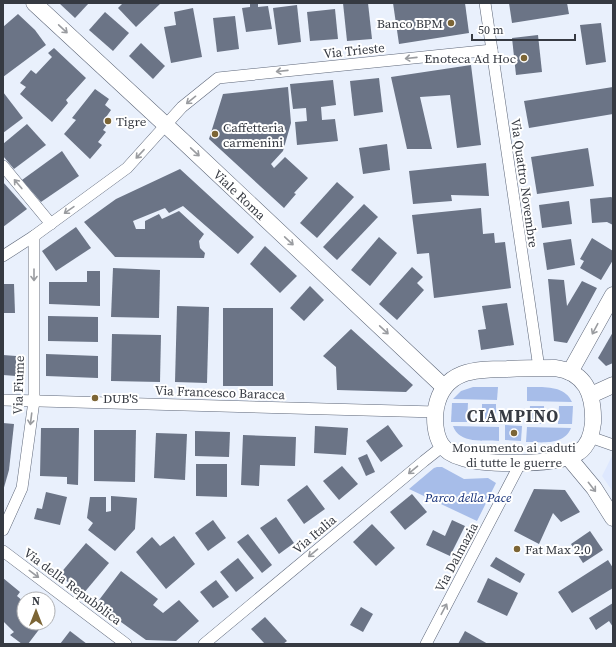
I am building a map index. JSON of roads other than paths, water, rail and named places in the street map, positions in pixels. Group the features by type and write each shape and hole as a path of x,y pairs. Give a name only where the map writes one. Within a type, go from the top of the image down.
{"street":[{"name":"Viale Roma","path":"34,3 444,387"},
{"name":"Via Quattro Novembre","path":"485,3 538,368"},
{"name":"Via Trieste","path":"166,125 182,107 218,78 492,50"},
{"path":"3,256 51,224 127,168 166,125"},
{"path":"3,166 51,224"},
{"name":"Via Fiume","path":"3,530 22,488 34,401 34,236"},
{"path":"570,372 613,295"},
{"path":"555,368 570,372 583,383 591,395 593,404 590,437 582,450 568,458 554,461 475,461 456,456 443,446 438,434 436,412 444,387 451,380 469,371 484,369 555,368"},
{"path":"591,395 613,385"},
{"name":"Via Francesco Baracca","path":"3,400 436,412"},
{"path":"590,437 613,445"},
{"name":"Via Italia","path":"204,644 443,446"},
{"path":"568,458 594,488 613,518"},
{"name":"Via Dalmazia","path":"426,644 522,462"},
{"name":"Via della Repubblica","path":"3,551 126,644"}],"place":[{"name":"Banco BPM","path":"451,23"},
{"name":"Enoteca Ad Hoc","path":"524,58"},
{"name":"Tigre","path":"108,121"},
{"name":"Caffetteria carmenini","path":"215,134"},
{"name":"DUB'S","path":"95,398"},
{"name":"Monumento ai caduti di tutte le guerre","path":"514,433"},
{"name":"Fat Max 2.0","path":"517,549"}],"district":[{"name":"CIAMPINO","path":"513,416"}],"park label":[{"name":"Parco della Pace","path":"468,497"}]}
